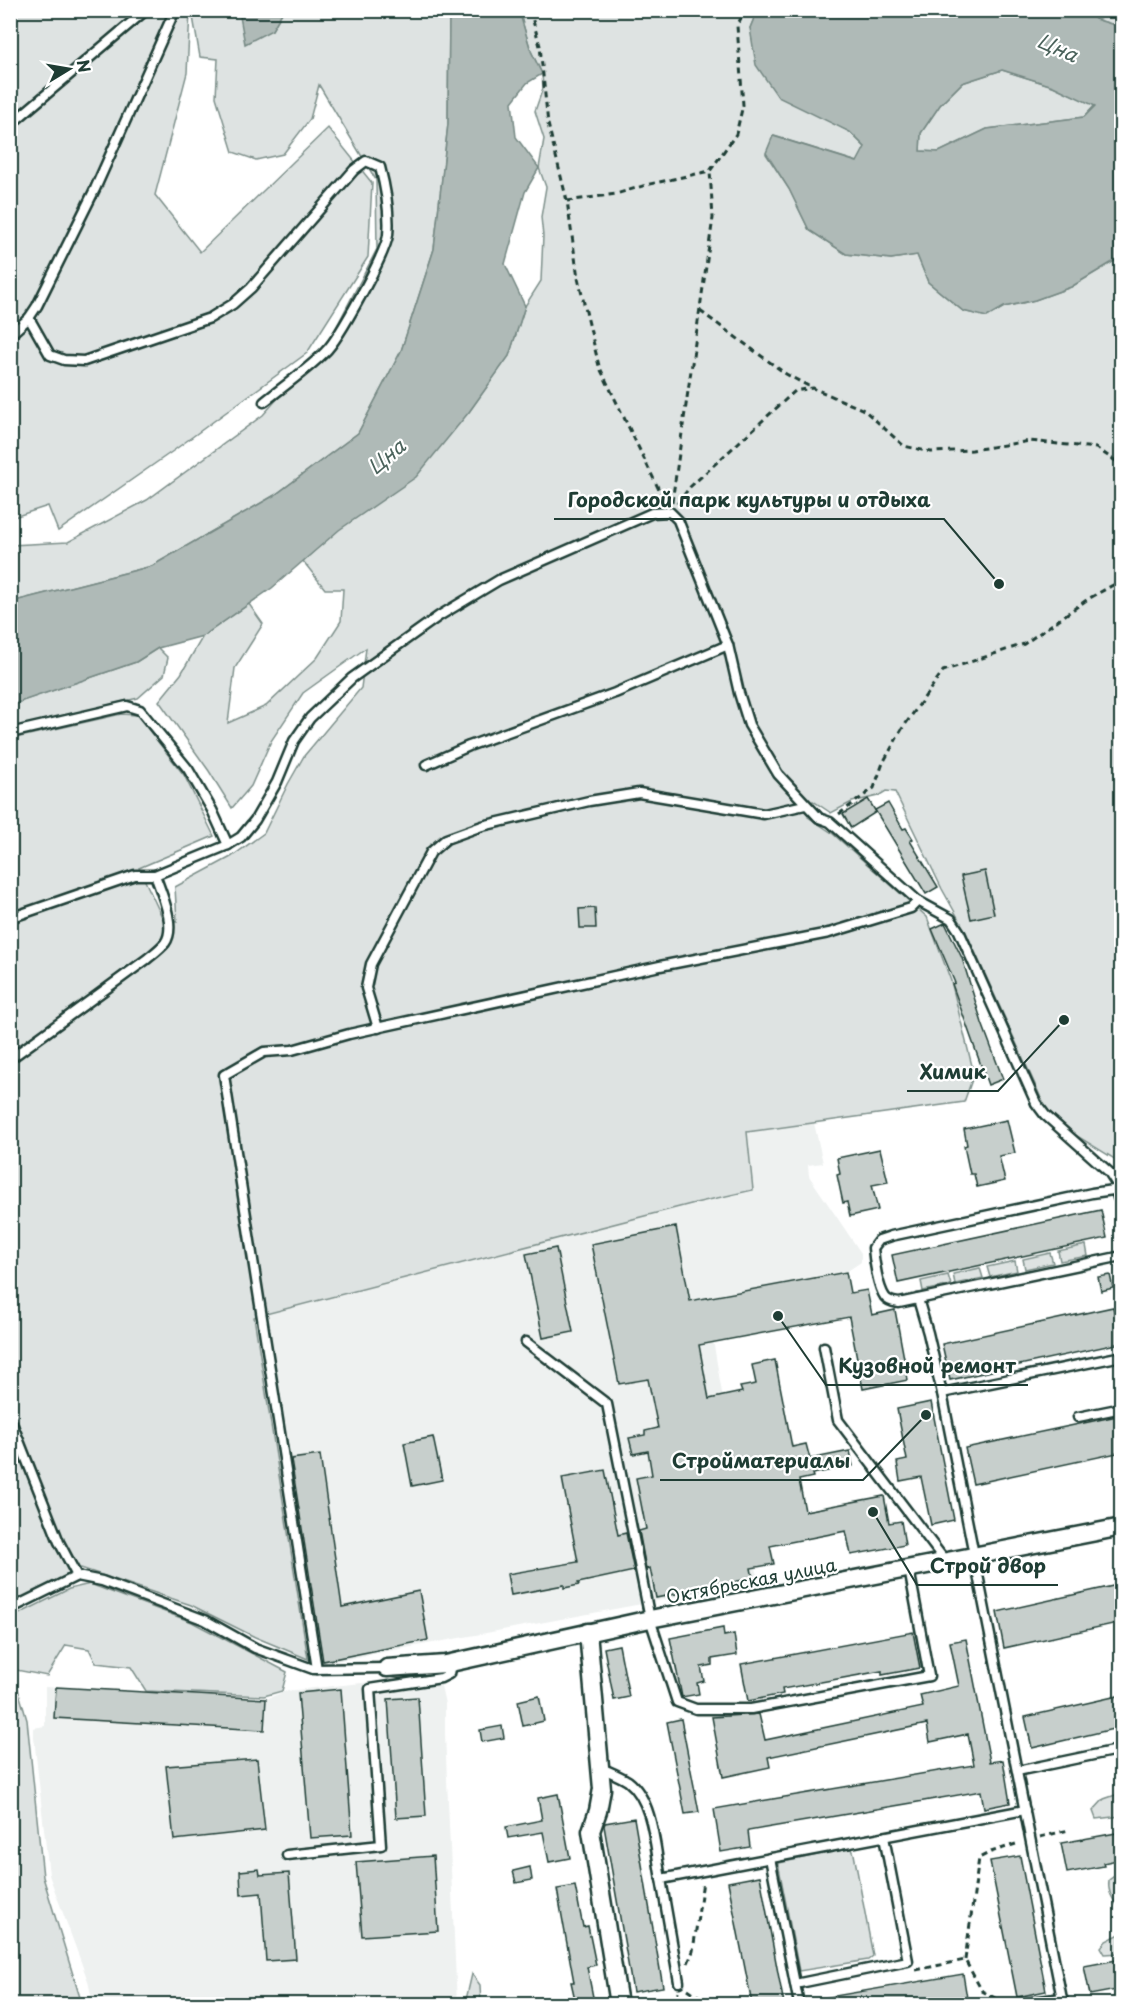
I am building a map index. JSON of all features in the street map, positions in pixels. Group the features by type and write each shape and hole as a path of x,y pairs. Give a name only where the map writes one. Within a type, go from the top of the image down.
{"street":[{"name":"Октябрьская улица","path":"387,1668 451,1663 650,1619 1122,1527"},
{"path":"588,1632 602,1768 602,1789 591,1831 619,2004"}],"lane":[{"path":"10,125 146,10"},
{"path":"10,335 29,318 37,306 95,189 175,10"},
{"path":"29,318 50,355 64,360 84,361 210,318 233,304 251,288 354,170 366,161 380,167 385,186 388,236 381,255 342,328 326,352 264,402"},
{"path":"10,918 135,875 155,875 228,845 241,837 255,820 277,782 294,741 310,718 352,678 439,616 499,580 652,513 670,512 678,520 728,645 749,725 778,774 819,818 830,822 918,901 951,919 959,931 1036,1103 1045,1115 1109,1172 1121,1193"},
{"path":"426,765 469,746 615,693 728,645"},
{"path":"10,733 127,706 140,710 188,769 212,810 228,845"},
{"path":"378,1028 366,988 371,964 431,852 446,839 482,826 568,806 639,793 764,814 805,805"},
{"path":"10,1059 147,959 166,942 170,926 165,902 155,875"},
{"path":"317,1669 224,1075 264,1052 292,1050 378,1028 660,966 829,933 911,908 918,901"},
{"path":"1121,1193 1092,1192 879,1240 873,1248 874,1264 885,1296 890,1302 899,1303 1122,1256"},
{"path":"918,1299 942,1393 1062,2001 1018,2004"},
{"path":"526,1342 606,1404 650,1619 677,1702 696,1709 751,1709 929,1676 909,1569"},
{"path":"824,1347 838,1420 946,1562"},
{"path":"942,1393 1122,1356"},
{"path":"1078,1417 1122,1408"},
{"path":"10,1418 59,1542 77,1576"},
{"path":"10,1609 77,1576 113,1585 205,1620 255,1648 317,1669 387,1668"},
{"path":"287,1855 381,1845 370,1689 441,1678 449,1674 451,1663"},
{"path":"1017,1771 1122,1749"},
{"path":"602,1768 627,1781 642,1797 647,1808 679,1982"},
{"path":"661,1879 1025,1810"},
{"path":"795,1984 908,1961 884,1837"},
{"path":"770,1858 799,2004"}],"path":[{"path":"530,10 540,46 548,124 567,201 578,278 599,366 670,512"},
{"path":"670,512 713,218 710,171 736,134 744,105 737,26 745,10"},
{"path":"567,201 615,194 710,171"},
{"path":"700,311 786,374 864,410 904,446 931,452 972,450 1030,441 1096,448 1122,465"},
{"path":"670,512 690,487 795,391 813,388"},
{"path":"830,822 874,788 902,729 943,671 1024,644 1088,599 1122,580"},
{"path":"1008,2004 982,1991 965,1960 979,1858 991,1852 1069,1830"},
{"path":"704,1871 693,1951 679,1982 710,2004"},
{"path":"908,1961 915,1970 965,1960"}],"shaded area":[{"path":"11,11 190,11 187,73 155,195 200,252 328,128 372,183 368,257 307,353 58,531 48,506 11,518"},
{"path":"192,11 239,11 238,14 272,30 283,11 449,11 448,124 434,249 401,351 358,433 275,495 152,566 11,602 11,545 68,542 147,500 263,415 329,341 377,249 376,180 319,85 310,119 283,154 256,160 233,152 216,97 218,59 200,57"},
{"path":"519,11 757,11 750,28 822,117 850,132 865,147 858,162 774,136 766,154 789,189 809,230 846,254 891,259 917,255 928,282 963,311 987,317 1004,307 1035,300 1071,287 1121,257 1121,1163 1077,1136 1046,1109 966,932 942,889 895,792 886,791 878,796 852,802 831,813 813,801 808,817 832,833 927,917 951,981 974,1074 964,1102 747,1132 753,1190 254,1317 308,1659 255,1637 191,1605 81,1568 11,1604 11,739 121,714 137,715 184,775 214,836 139,868 163,919 177,922 175,887 231,857 264,833 304,756 361,688 366,648 303,693 271,741 251,786 232,808 209,771 159,701 181,674 203,636 249,604 263,624 235,668 228,723 266,706 317,658 341,621 343,589 325,589 303,561 469,412 509,356 525,306 541,281 543,236 541,217 546,187 539,168 544,139 535,111 543,88 542,74 531,51"},
{"path":"1086,11 1121,11 1121,27 1095,19"},
{"path":"1002,70 1053,86 1095,105 1084,117 987,129 939,152 920,151 921,133 940,105 962,83"},
{"path":"158,648 168,658 164,675 138,698 11,728 10,705 136,662"},
{"path":"814,1123 823,1163 808,1165 809,1176 861,1253 861,1262 846,1272 706,1298 723,1399 759,1582 320,1664 265,1314 753,1191 747,1133"},
{"path":"1086,1245 1088,1256 1060,1261 1058,1251"},
{"path":"1050,1253 1053,1263 1025,1269 1023,1259"},
{"path":"1015,1261 1017,1271 990,1277 987,1267"},
{"path":"980,1268 983,1278 955,1284 953,1274"},
{"path":"948,1275 951,1285 923,1291 921,1281"},
{"path":"90,1584 192,1622 287,1672 282,1691 264,1696 146,1691 131,1667 96,1663 89,1649 66,1645 47,1676 11,1669 11,1618 69,1589"},
{"path":"438,1672 445,1704 457,2004 93,2004 88,1981 49,1875 33,1728 45,1726 45,1687 266,1699 286,1691"},
{"path":"10,1686 17,1686 27,1720 43,1877 82,2004 11,2004"},
{"path":"1121,1793 1121,1816 1096,1819 1093,1811 1104,1799"},
{"path":"852,1849 854,1854 873,1956 868,1960 799,1971 779,1863"},
{"path":"1121,1871 1121,1912 1110,1894 1109,1880"},
{"path":"1121,1930 1121,1953 1105,1954 1101,1947 1106,1941 1120,1934"},
{"path":"472,1974 480,1985 481,2004 465,2004"}],"water":[{"path":"239,10 283,11 272,30 245,44"},
{"name":"Цна","path":"1086,10 1095,19 1121,27 1121,257 1071,287 1035,300 1004,307 987,317 963,311 928,282 917,255 891,259 846,254 809,230 789,189 766,153 773,136 857,162 865,147 850,132 778,97 756,65 750,28 757,11","holes":["1002,70 1053,86 1095,106 1084,117 987,129 939,152 920,151 921,133 940,105 962,83"]},
{"name":"Цна","path":"449,11 519,11 531,51 542,74 527,83 512,102 516,137 539,168 525,192 505,264 525,306 509,356 469,412 416,477 339,530 272,588 203,636 158,648 136,662 11,705 11,602 152,566 275,495 358,433 401,351 434,249 448,124"}],"building":[{"path":"868,799 876,812 851,828 843,814"},
{"path":"888,803 903,829 906,828 913,839 910,841 938,887 926,894 875,810"},
{"path":"985,871 994,914 971,919 961,876"},
{"path":"595,908 596,928 580,928 579,909"},
{"path":"945,923 962,958 982,1023 1003,1079 988,1085 952,984 955,983 932,929"},
{"path":"1007,1120 1015,1153 999,1156 1005,1181 977,1187 974,1174 970,1174 964,1146 967,1145 964,1129"},
{"path":"880,1149 888,1182 872,1185 878,1210 850,1216 847,1202 843,1203 837,1175 840,1174 837,1158"},
{"path":"1101,1210 1107,1238 898,1283 892,1255"},
{"path":"676,1227 690,1301 846,1272 850,1293 867,1290 872,1315 895,1310 908,1380 863,1389 849,1317 699,1345 709,1399 742,1392 740,1387 756,1384 752,1365 775,1360 792,1447 806,1444 810,1459 850,1451 853,1466 812,1474 813,1477 799,1480 805,1511 884,1496 889,1523 901,1521 905,1545 851,1555 846,1531 770,1546 774,1564 751,1568 753,1578 656,1598 650,1568 646,1569 639,1531 646,1529 636,1478 652,1475 648,1451 633,1454 629,1438 645,1435 645,1431 658,1428 648,1379 619,1384 591,1244"},
{"path":"556,1248 573,1332 543,1338 526,1254"},
{"path":"1110,1275 1113,1288 1101,1291 1098,1277"},
{"path":"1113,1307 1121,1343 950,1380 942,1344"},
{"path":"931,1402 954,1520 931,1525 921,1477 900,1481 897,1462 907,1460 897,1409"},
{"path":"1122,1415 1122,1452 973,1484 965,1448"},
{"path":"433,1437 442,1480 412,1486 404,1443"},
{"path":"320,1455 342,1607 419,1591 428,1640 323,1661 291,1459"},
{"path":"605,1470 618,1535 626,1533 634,1571 564,1588 564,1585 511,1595 507,1574 578,1562 562,1478"},
{"path":"1122,1584 1122,1622 1004,1648 997,1612"},
{"path":"723,1628 724,1636 734,1634 737,1655 712,1659 712,1665 701,1667 704,1681 697,1683 699,1694 682,1697 670,1638"},
{"path":"913,1632 920,1668 882,1675 882,1671 782,1689 783,1694 748,1701 741,1664"},
{"path":"966,1639 990,1762 1003,1760 1010,1803 984,1808 981,1791 748,1831 750,1847 721,1852 714,1809 974,1765 968,1734 930,1742 927,1724 768,1757 770,1767 723,1777 712,1717 759,1714 765,1740 923,1707 920,1695 959,1686 950,1642"},
{"path":"619,1645 629,1697 614,1700 604,1648"},
{"path":"56,1687 266,1699 264,1730 54,1718"},
{"path":"341,1689 352,1835 310,1838 298,1693"},
{"path":"1122,1695 1122,1727 1032,1748 1025,1717"},
{"path":"539,1696 544,1721 523,1726 518,1701"},
{"path":"418,1697 426,1816 396,1818 388,1699"},
{"path":"681,1719 699,1812 685,1814 667,1722"},
{"path":"502,1726 504,1738 482,1742 480,1730"},
{"path":"257,1759 265,1830 174,1840 166,1766"},
{"path":"558,1794 570,1858 549,1862 543,1832 508,1838 506,1827 542,1820 538,1798"},
{"path":"634,1818 663,1987 633,1992 604,1826 605,1823"},
{"path":"1122,1832 1122,1859 1103,1863 1104,1866 1067,1873 1061,1843"},
{"path":"433,1856 438,1931 362,1936 356,1862"},
{"path":"1020,1856 1046,1991 1017,1997 990,1861"},
{"path":"530,1867 532,1880 516,1883 513,1871"},
{"path":"259,1869 260,1875 289,1873 296,1959 266,1961 261,1893 241,1895 240,1871"},
{"path":"760,1876 784,2004 752,2004 728,1882"},
{"path":"575,1886 583,1927 588,1926 596,1965 587,1967 594,2002 580,2004 576,2004 571,1982 574,1982 557,1889"},
{"path":"1122,1959 1122,1989 1090,1995 1084,1966"},
{"path":"963,1974 968,2004 824,2004 823,1998"}],"place":[{"name":"Городской парк культуры и отдыха","path":"999,584"},
{"name":"Химик","path":"1064,1020"},
{"name":"Кузовной ремонт","path":"778,1316"},
{"name":"Стройматериалы","path":"926,1415"},
{"name":"Строй двор","path":"873,1512"}]}
